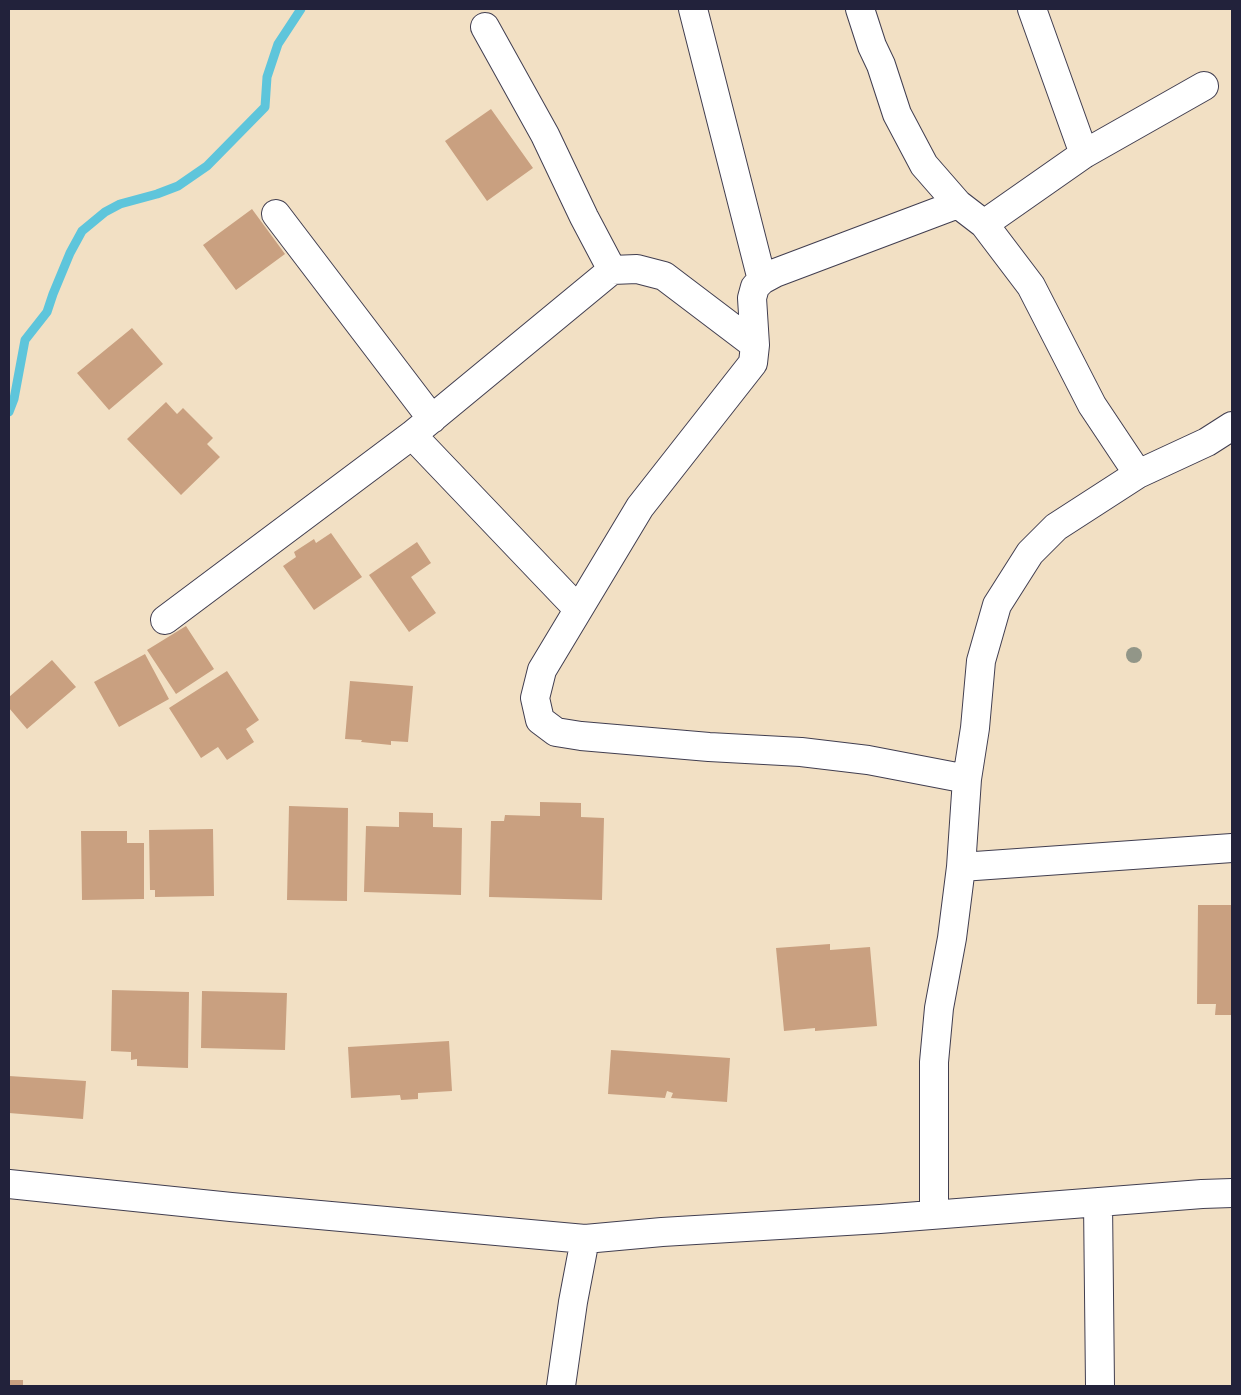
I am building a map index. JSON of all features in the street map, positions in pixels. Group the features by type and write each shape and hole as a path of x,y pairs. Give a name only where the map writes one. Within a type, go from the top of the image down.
{"street":[{"path":"693,9 762,280"},
{"path":"860,9 872,46 882,65 897,114 924,165 958,204 984,224 1030,286 1092,405 1138,474"},
{"path":"1032,9 1084,154"},
{"path":"485,27 545,136 612,270"},
{"path":"984,224 1084,154 1204,86"},
{"path":"958,204 775,273 762,280 755,287 752,298 755,345 753,363 640,507 542,670 535,698 540,720 556,732 581,736 709,747 801,752 868,760 966,779"},
{"path":"276,214 422,427 578,609"},
{"path":"165,620 422,427 612,270 636,269 664,276 755,345"},
{"path":"934,1214 934,1062 939,1008 952,938 961,867 966,779 975,728 981,661 997,605 1030,553 1056,527 1138,474 1207,442 1232,426"},
{"path":"961,867 1232,848"},
{"path":"9,1184 231,1207 584,1238 880,1219 1232,1193"},
{"path":"1098,1202 1100,1386"},
{"path":"561,1386 584,1238"}],"building":[{"path":"491,109 533,168 487,201 445,141"},
{"path":"252,209 285,254 236,290 203,245"},
{"path":"132,328 163,364 109,410 77,373"},
{"path":"166,402 177,414 183,408 213,438 207,444 220,457 181,495 127,439"},
{"path":"331,533 362,577 314,610 283,566 296,557 294,552 314,539 316,543"},
{"path":"417,542 431,563 411,577 436,613 409,632 369,575"},
{"path":"186,626 214,669 176,694 147,650"},
{"path":"145,654 169,699 119,727 94,682"},
{"path":"52,660 76,687 27,729 9,708 9,697"},
{"path":"227,671 259,720 246,729 254,742 227,760 218,747 201,758 169,708"},
{"path":"350,681 413,686 408,742 391,741 391,745 345,739"},
{"path":"540,802 581,803 581,817 604,818 602,900 489,897 491,821 504,821 505,815 540,816"},
{"path":"289,806 348,808 347,901 287,900"},
{"path":"399,812 433,813 433,827 462,828 461,895 364,892 366,826 399,827"},
{"path":"213,829 214,896 155,897 155,890 150,890 149,830"},
{"path":"81,831 127,831 127,843 144,843 144,899 82,900"},
{"path":"1198,905 1232,905 1232,1015 1215,1015 1216,1004 1197,1004"},
{"path":"830,944 830,950 870,947 877,1026 815,1031 815,1028 784,1031 776,948"},
{"path":"112,990 189,992 188,1068 137,1066 137,1059 131,1060 131,1052 111,1051"},
{"path":"202,991 287,993 285,1050 201,1048"},
{"path":"449,1041 452,1091 418,1093 418,1099 401,1100 400,1095 351,1098 348,1047"},
{"path":"611,1050 730,1058 727,1102 671,1098 673,1093 667,1091 665,1098 608,1094"},
{"path":"9,1076 86,1081 83,1119 9,1113"},
{"path":"9,1380 23,1380 23,1386 9,1386"}],"waterway":[{"path":"9,412 14,399 25,340 47,312 70,253 82,231 105,212 120,204 178,186 207,166 265,107 267,77 278,44 301,9"}]}
